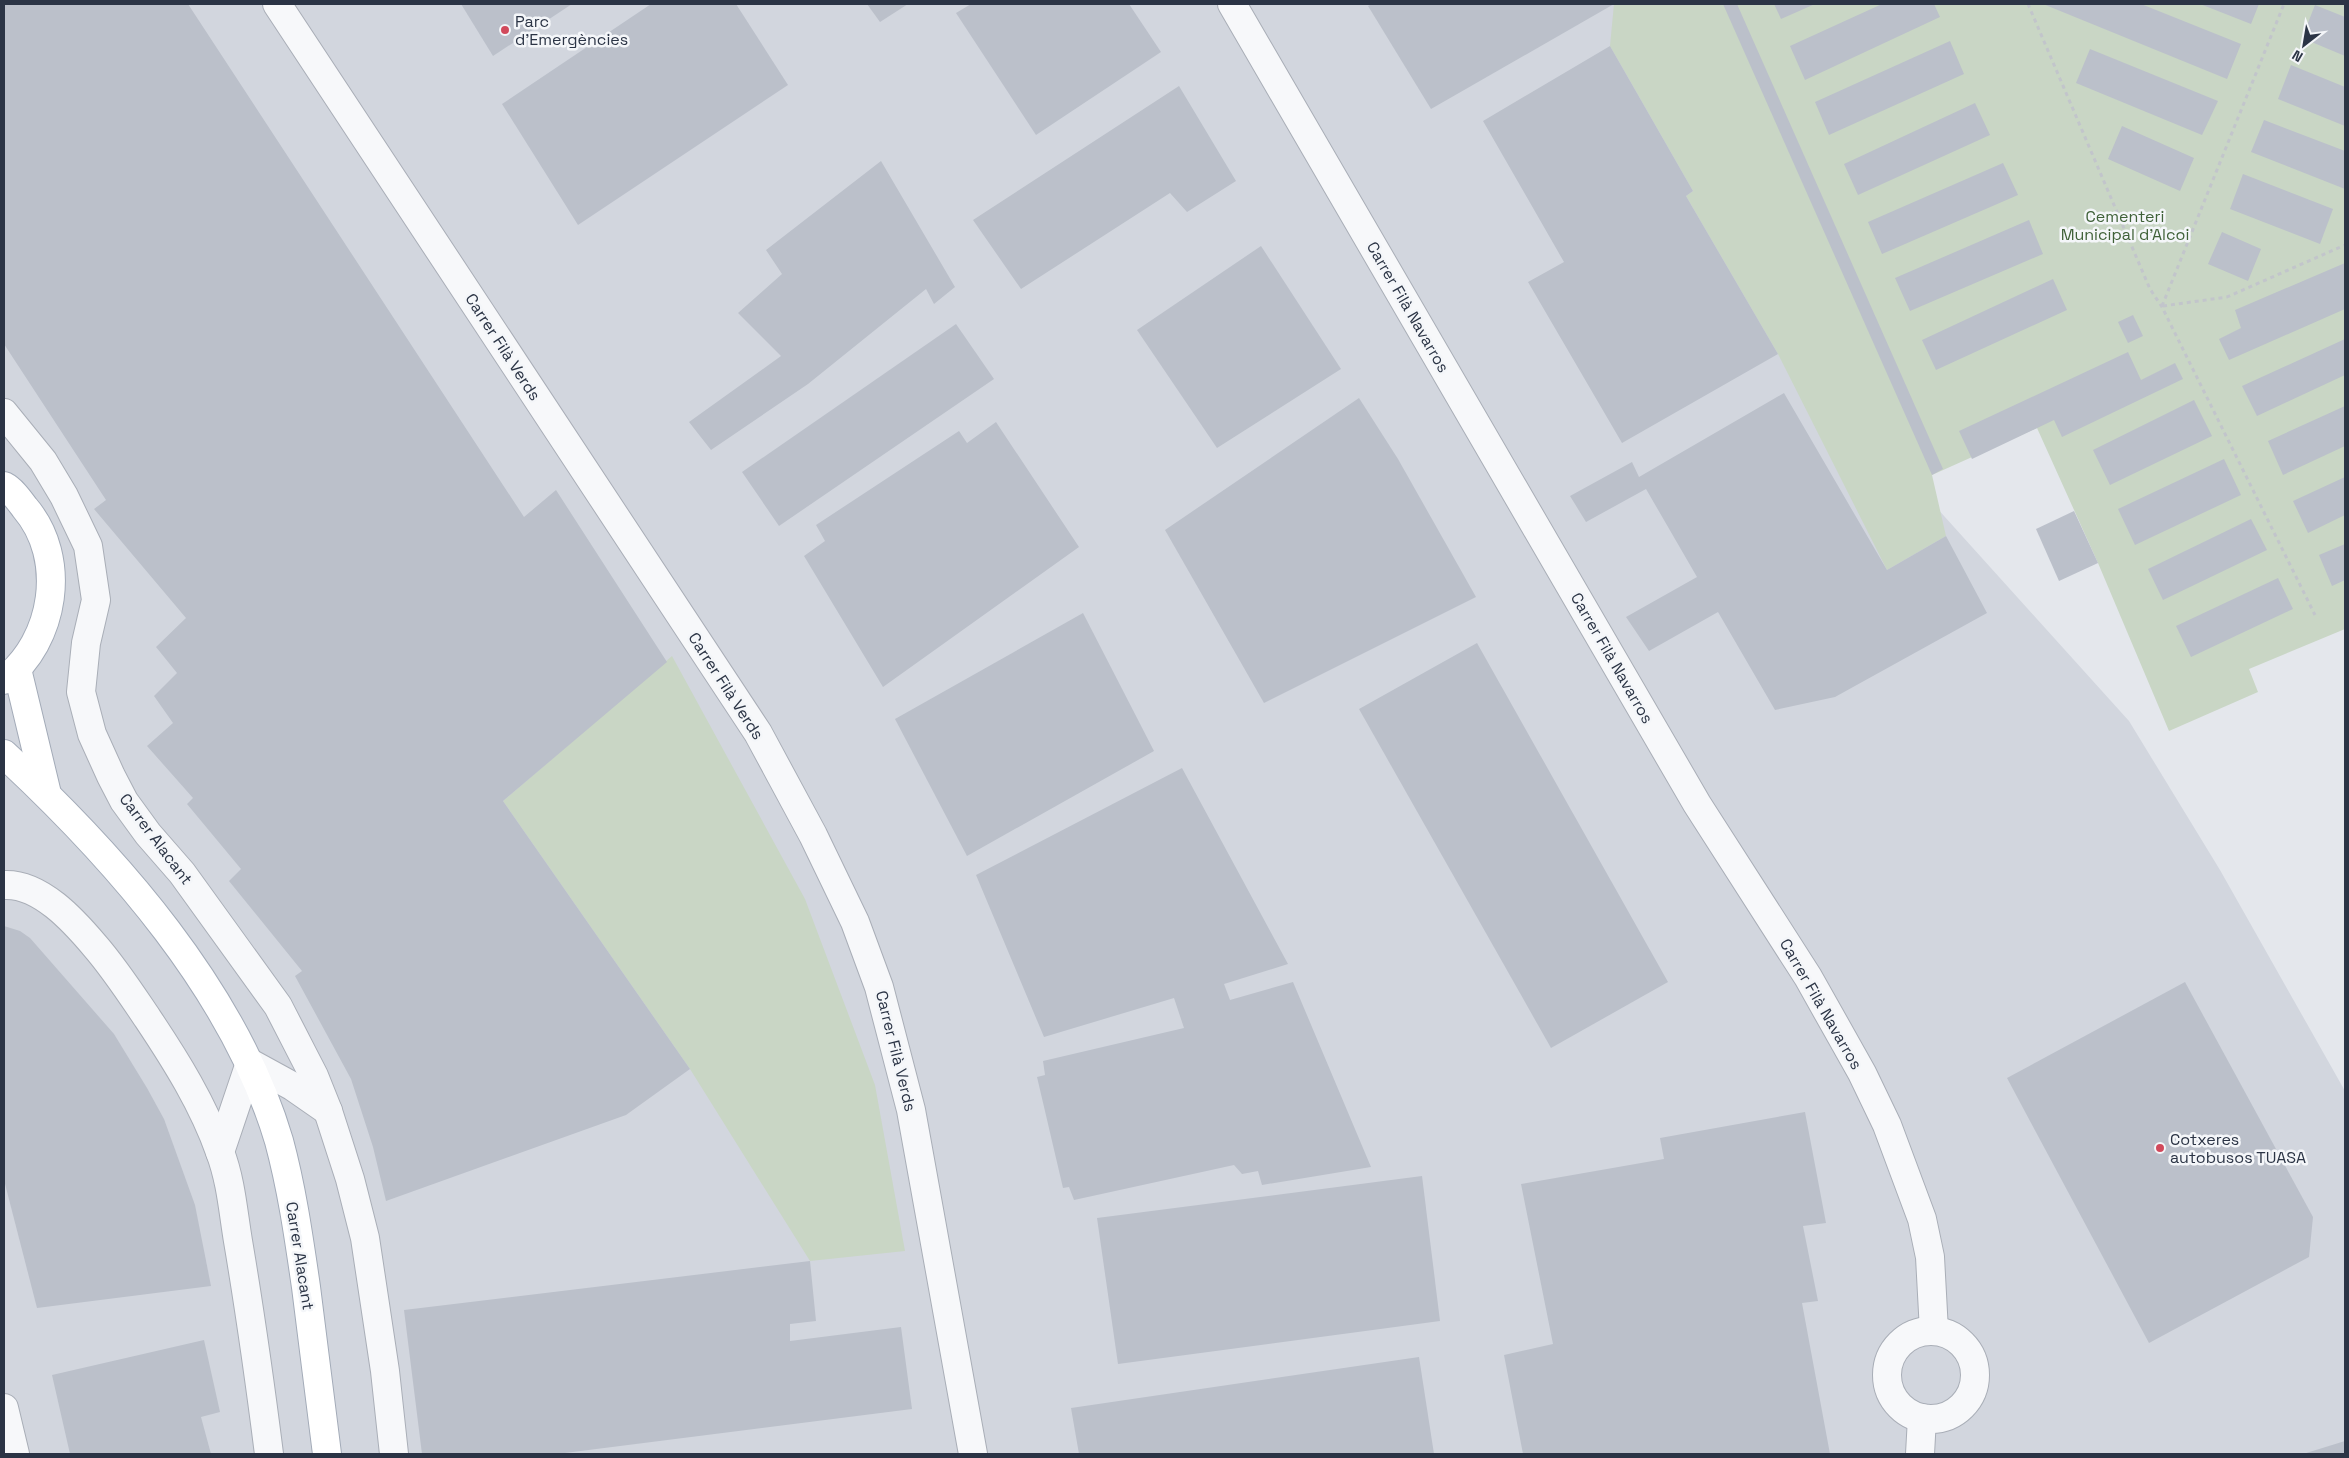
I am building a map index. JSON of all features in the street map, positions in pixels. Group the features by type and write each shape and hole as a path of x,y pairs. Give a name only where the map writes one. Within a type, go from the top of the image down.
{"main road":[{"path":"5,485 34,519 49,556 51,597 41,636 11,674"},
{"name":"Carrer Alacant","path":"11,674 47,794"},
{"name":"Carrer Alacant","path":"4,754 47,794 121,876 194,967 234,1030 250,1063 279,1142 294,1211 316,1363 326,1454"}],"street":[{"name":"Carrer Filà Verds","path":"277,4 758,733 813,835 851,913 879,987 911,1110 973,1454"},
{"name":"Carrer Filà Navarros","path":"1232,4 1697,804 1808,977 1862,1073 1887,1126 1922,1219 1930,1258 1934,1331"},
{"name":"Carrer Alacant","path":"4,413 43,461 64,496 88,546 96,600 86,642 80,692 92,734 111,776 124,801 143,828 182,873 278,1006 314,1076 328,1111 350,1179 365,1238 385,1371 394,1454"},
{"path":"4,885 13,884 56,905 72,919 111,964 176,1060 220,1152 228,1176 255,1336 268,1454"},
{"path":"220,1152 250,1063 292,1086 328,1111"},
{"path":"1934,1331 1949,1334 1961,1342 1970,1353 1975,1367 1975,1382 1971,1396 1962,1407 1950,1416 1936,1419 1922,1418 1899,1406 1891,1395 1887,1382 1887,1369 1891,1356 1904,1341 1921,1332 1934,1331"},
{"path":"4,1408 15,1454"},
{"path":"1920,1454 1922,1418"}],"path":[{"path":"2028,4 2150,289 2162,306 2314,615"},
{"path":"2162,306 2284,4"},
{"path":"2162,306 2227,297 2345,246"}],"shaded area":[{"path":"4,4 1638,4 1871,435 2129,721 2220,870 2345,1091 2345,1454 4,1454"}],"green space":[{"name":"Cementeri Municipal d'Alcoi","path":"1614,4 2345,4 2345,629 2249,669 2258,692 2169,731 2098,563 2037,428 1932,475 1946,536 1887,570 1778,354 1686,196 1693,191 1610,46"},
{"path":"672,656 805,899 875,1085 905,1251 810,1261 690,1069 503,801"}],"building":[{"path":"4,4 188,4 524,517 556,490 667,662 503,801 690,1069 626,1115 386,1201 373,1147 351,1079 295,976 302,971 229,881 241,869 187,804 193,798 147,746 173,723 154,696 177,673 156,647 186,618 94,509 106,500 4,344"},
{"name":"Parc d'Emergències","path":"461,4 572,4 493,56"},
{"path":"651,4 736,4 788,85 578,225 502,104"},
{"path":"867,4 908,4 880,22"},
{"path":"971,4 1129,4 1161,52 1036,135 956,13"},
{"path":"1372,4 1614,4 1431,109 1368,6"},
{"path":"1723,4 1737,4 1943,469 1932,475"},
{"path":"1774,4 1815,4 1781,19"},
{"path":"1882,4 1934,4 1940,17 1805,80 1790,46"},
{"path":"2043,4 2141,4 2241,44 2227,79"},
{"path":"2200,4 2259,4 2251,24"},
{"path":"2315,5 2345,17 2345,56 2302,38"},
{"path":"1950,41 1964,74 1829,135 1815,102"},
{"path":"1610,46 1693,191 1686,196 1778,354 1622,443 1528,282 1564,262 1483,121"},
{"path":"2090,49 2218,101 2202,135 2076,83"},
{"path":"2291,65 2345,87 2345,126 2278,99"},
{"path":"1179,86 1236,181 1187,212 1170,193 1021,289 973,220"},
{"path":"1975,103 1990,135 1858,195 1844,164"},
{"path":"2264,120 2345,151 2345,189 2251,152"},
{"path":"2122,126 2194,158 2180,191 2108,159"},
{"path":"881,161 955,287 934,304 926,289 808,384 711,450 689,422 781,356 738,313 782,274 766,250"},
{"path":"2003,163 2018,195 1882,254 1868,222"},
{"path":"2243,174 2333,209 2320,244 2230,209"},
{"path":"2029,220 2043,254 1910,311 1895,278"},
{"path":"2222,232 2261,249 2248,281 2208,264"},
{"path":"1261,246 1341,369 1217,448 1137,330"},
{"path":"2345,263 2345,309 2229,360 2219,339 2241,328 2235,310"},
{"path":"2053,279 2067,310 1936,370 1922,340"},
{"path":"2133,315 2143,336 2128,343 2118,322"},
{"path":"956,324 994,379 779,526 742,472"},
{"path":"2345,339 2345,375 2257,416 2242,386"},
{"path":"2128,352 2141,380 2175,363 2183,379 2062,437 2054,420 1972,459 1959,431"},
{"path":"1784,393 1887,570 1946,536 1987,613 1835,697 1775,710 1718,612 1649,651 1626,617 1697,577 1646,489 1586,522 1570,496 1632,462 1639,477"},
{"path":"1359,398 1398,459 1476,597 1264,703 1165,530"},
{"path":"2194,400 2212,436 2110,485 2093,450"},
{"path":"2345,406 2345,446 2283,475 2268,441"},
{"path":"996,422 1079,547 883,687 804,556 825,541 816,525 959,431 967,443"},
{"path":"2224,459 2241,495 2135,545 2118,509"},
{"path":"2345,477 2345,515 2308,533 2293,501"},
{"path":"2074,511 2098,563 2059,581 2036,529"},
{"path":"2251,519 2267,550 2163,600 2148,569"},
{"path":"2345,544 2345,580 2332,586 2319,555"},
{"path":"2278,578 2293,609 2191,657 2176,626"},
{"path":"1083,613 1154,751 967,856 895,719"},
{"path":"1477,643 1668,982 1551,1048 1359,709"},
{"path":"1182,768 1288,964 1224,984 1230,1000 1293,982 1371,1167 1262,1185 1258,1171 1242,1174 1234,1165 1074,1200 1069,1187 1063,1188 1037,1077 1045,1075 1043,1061 1184,1028 1174,998 1044,1037 976,875"},
{"path":"4,926 20,931 30,938 114,1034 147,1088 164,1119 195,1205 211,1286 37,1308 4,1180"},
{"name":"Cotxeres autobusos TUASA","path":"2185,982 2313,1217 2309,1257 2149,1343 2007,1078"},
{"path":"1805,1112 1826,1223 1803,1226 1818,1301 1802,1303 1830,1454 1523,1454 1504,1355 1553,1344 1521,1184 1664,1159 1660,1138"},
{"path":"1422,1176 1440,1321 1118,1364 1097,1218"},
{"path":"810,1261 816,1321 790,1324 790,1341 901,1327 912,1409 557,1454 422,1454 404,1310"},
{"path":"204,1340 220,1412 201,1417 211,1454 70,1454 52,1375"},
{"path":"1419,1357 1434,1454 1079,1454 1071,1408"},
{"path":"2345,1441 2345,1454 2303,1454"}],"place":[{"name":"Parc d'Emergències","path":"505,30"},
{"name":"Cotxeres autobusos TUASA","path":"2160,1148"}]}
